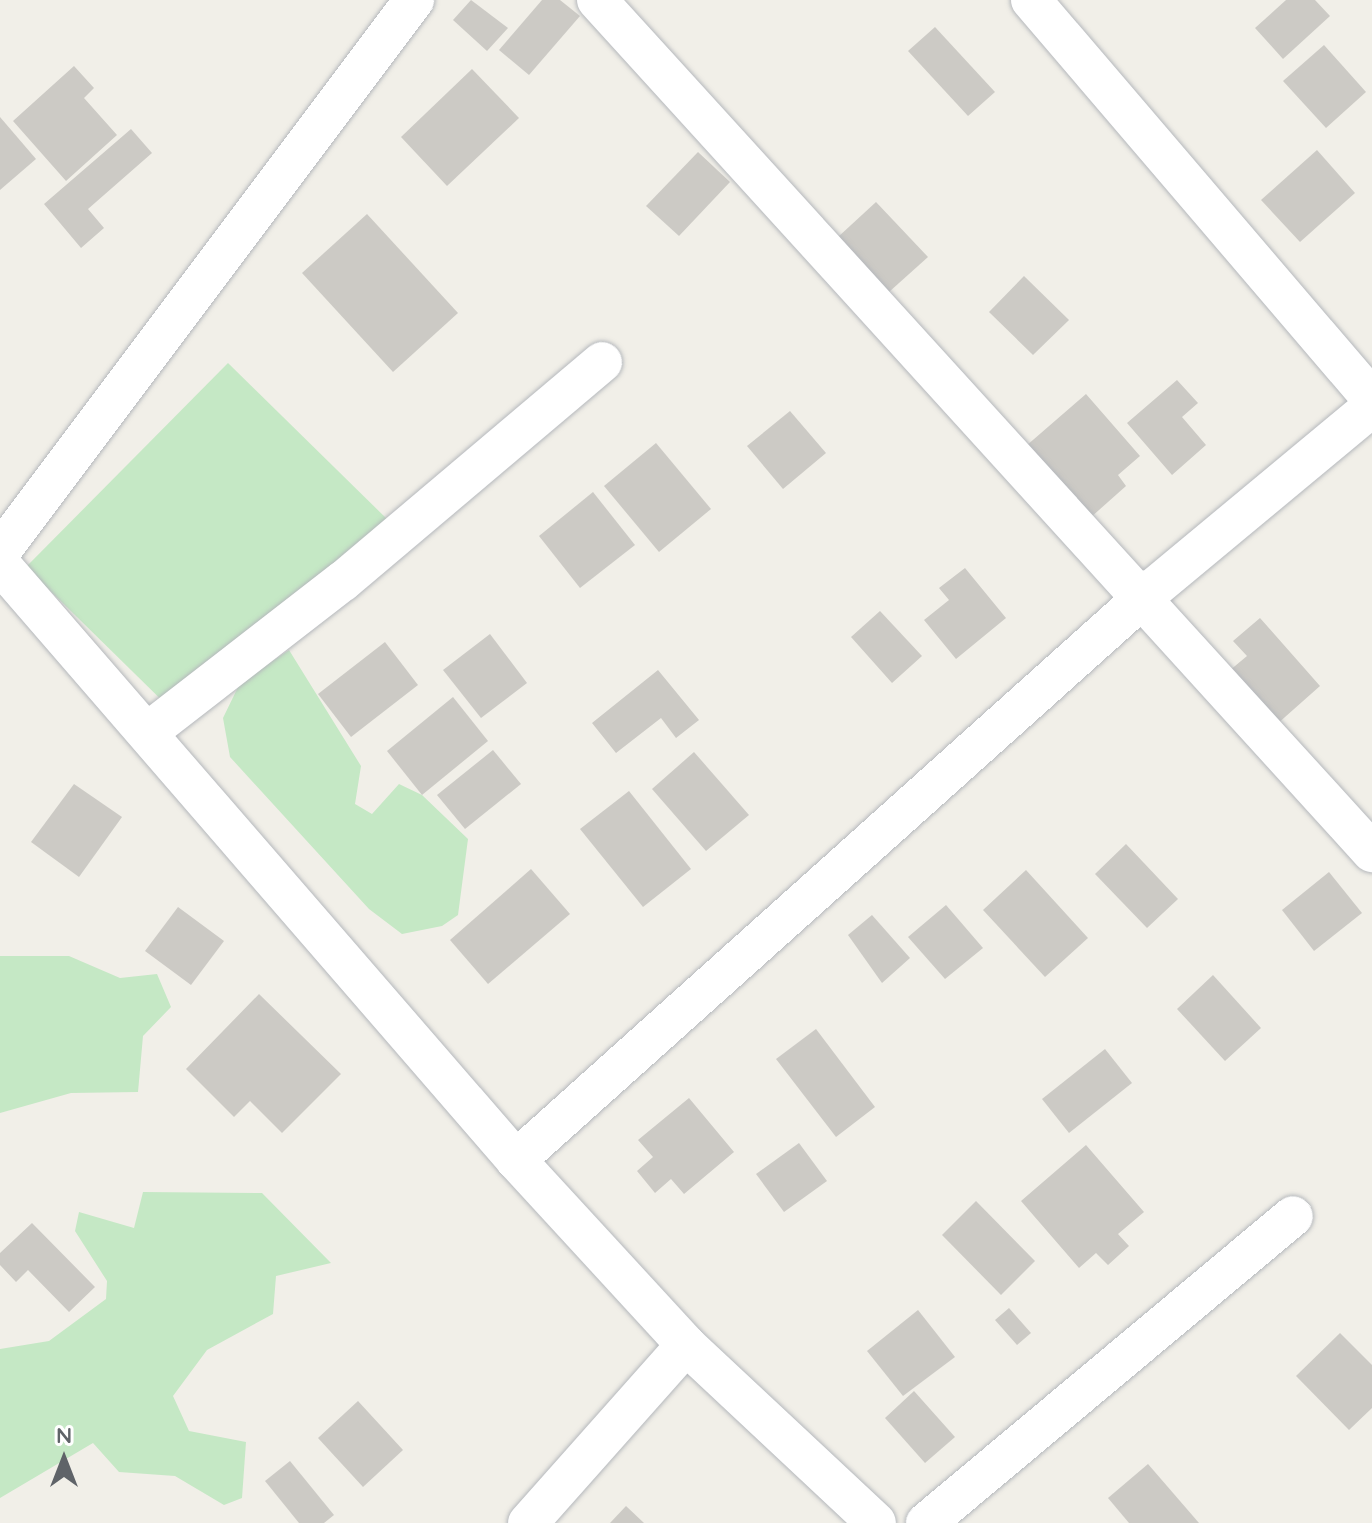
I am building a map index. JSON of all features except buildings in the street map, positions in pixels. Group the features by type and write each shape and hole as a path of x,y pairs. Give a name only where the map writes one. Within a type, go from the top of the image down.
{"street":[{"path":"0,552 414,0"},
{"path":"597,0 1145,597 1372,852"},
{"path":"1031,0 1372,399"},
{"path":"148,732 343,581 602,362"},
{"path":"516,1160 1145,597 1372,407"},
{"path":"0,564 516,1160 686,1345 876,1523"},
{"path":"926,1523 1293,1216"},
{"path":"528,1523 686,1345"}],"green space":[{"path":"228,363 388,520 186,724 26,567"},
{"path":"289,650 361,766 355,804 372,814 399,784 422,795 468,839 458,915 442,926 402,934 369,909 230,757 223,718 240,683"},
{"path":"0,956 69,956 120,978 157,974 171,1007 143,1036 138,1092 71,1093 0,1113"},
{"path":"143,1192 262,1193 331,1263 276,1276 273,1314 207,1350 173,1396 189,1431 246,1442 242,1498 224,1505 175,1476 119,1472 93,1443 0,1498 0,1349 49,1341 106,1299 107,1281 75,1231 79,1212 134,1228"}]}
